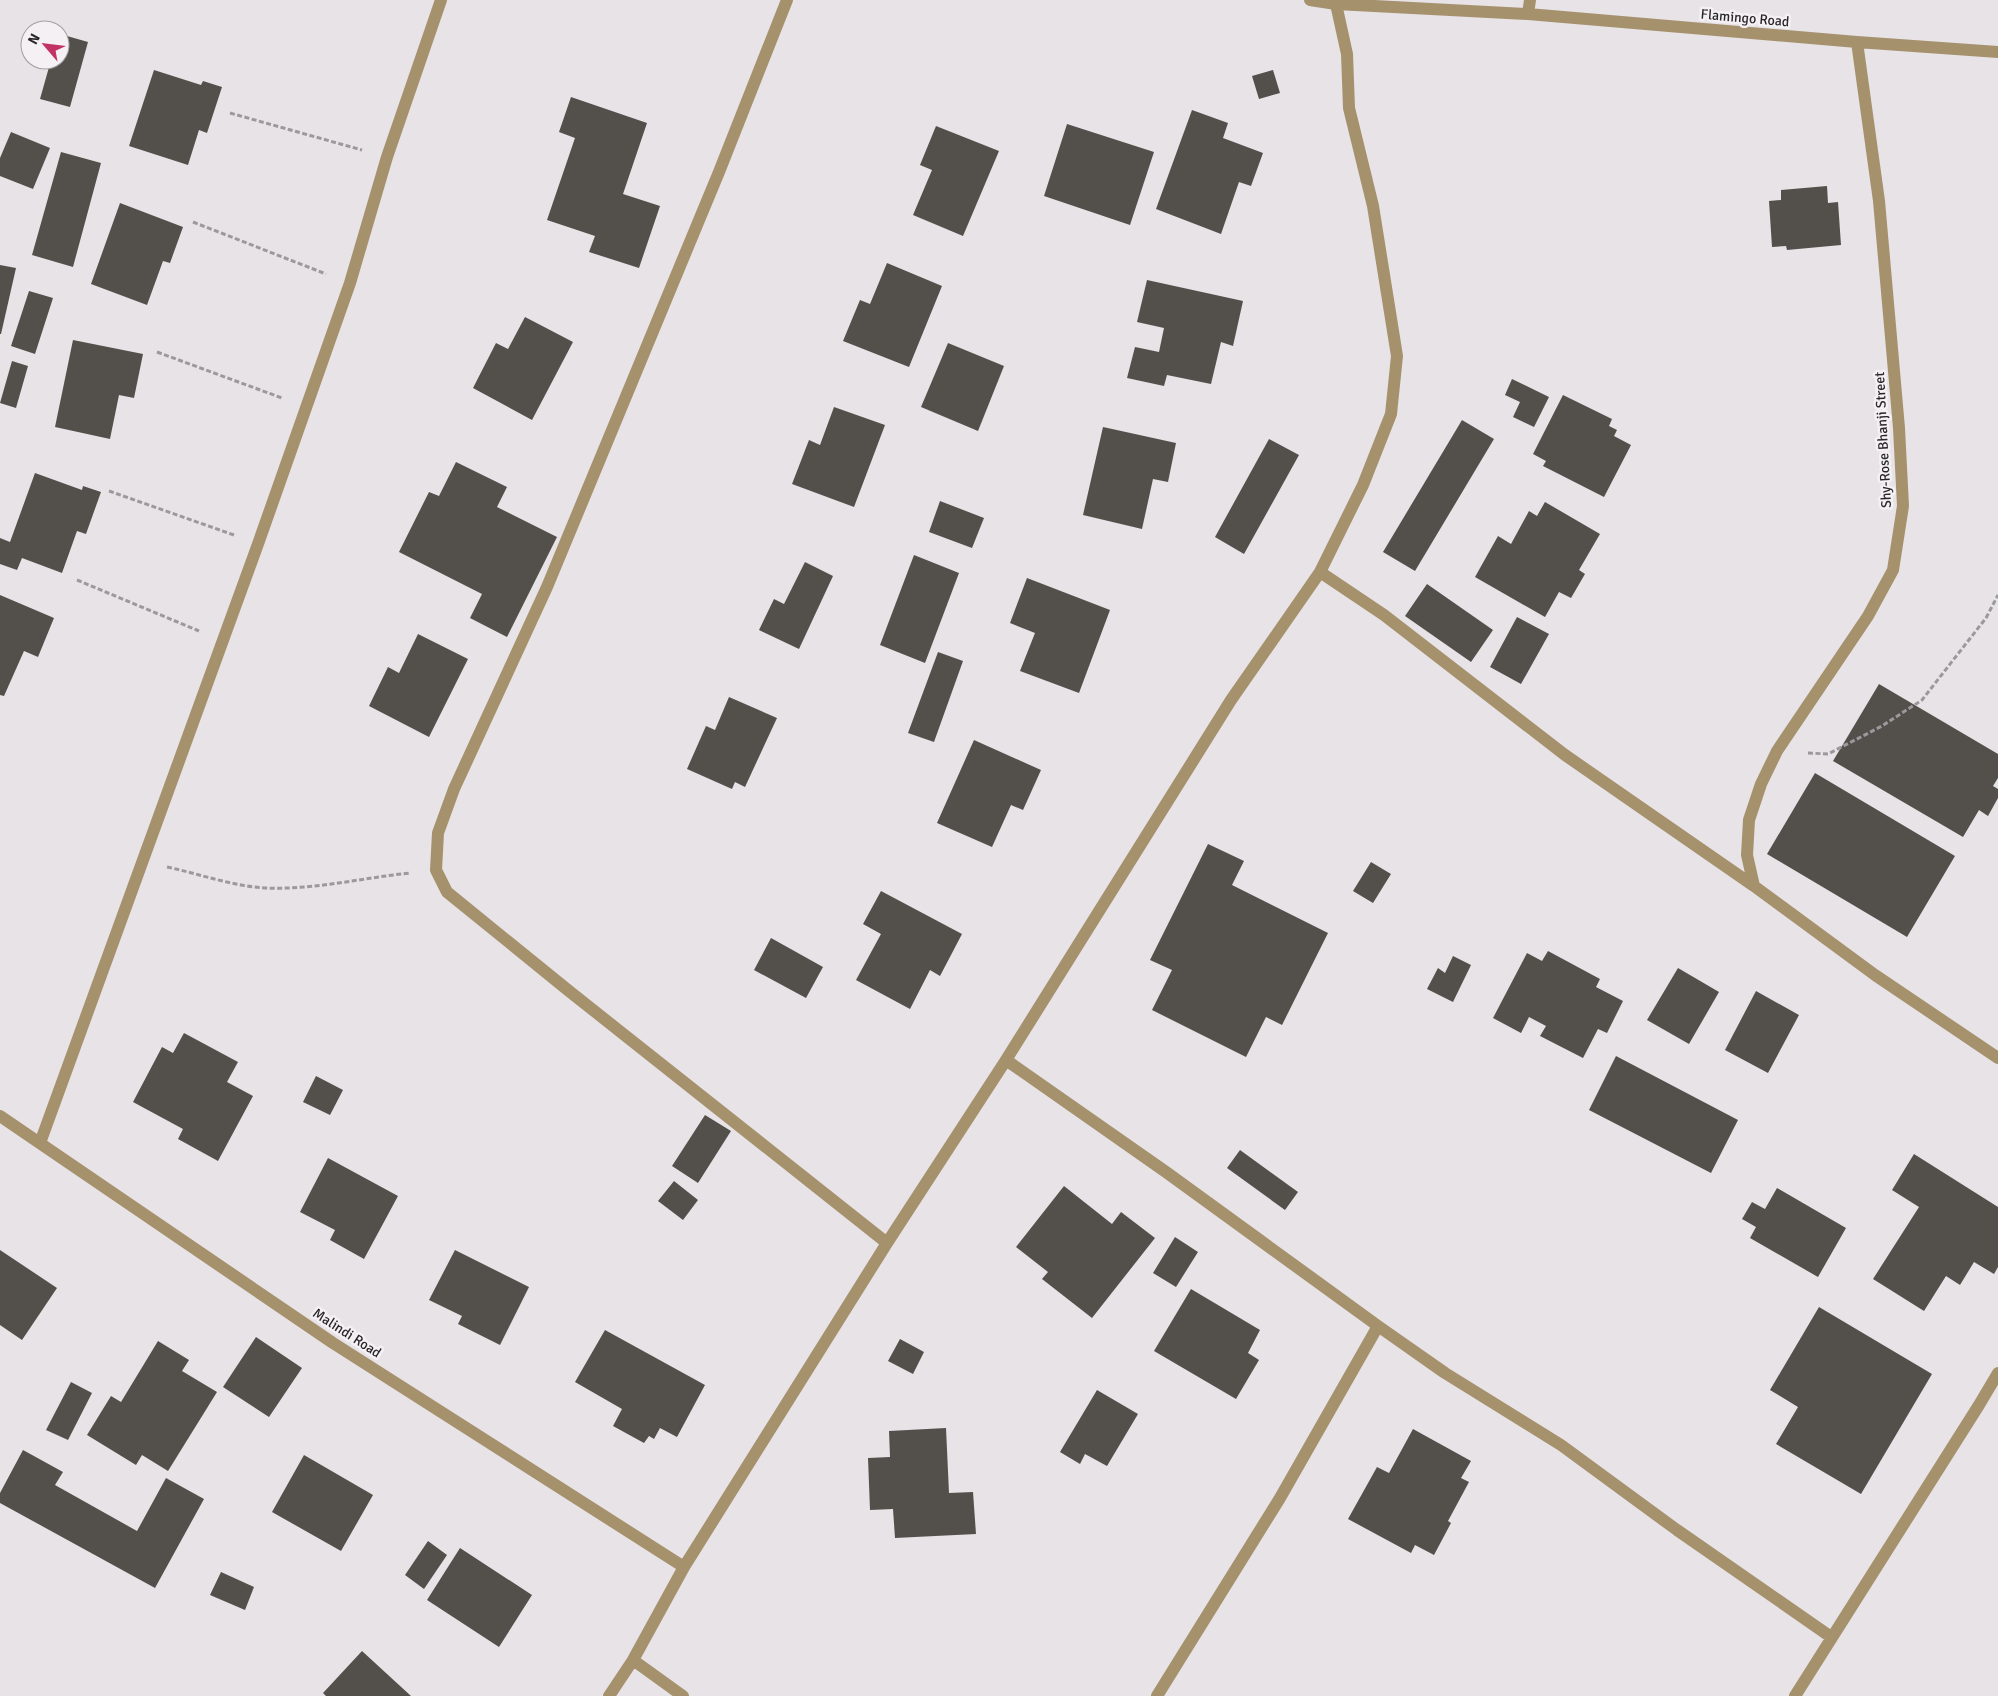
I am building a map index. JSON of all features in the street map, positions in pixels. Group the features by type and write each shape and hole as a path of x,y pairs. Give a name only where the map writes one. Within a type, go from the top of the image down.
{"street":[{"path":"40,1143 258,544 350,284 387,157 441,0"},
{"path":"787,0 719,172 547,587 454,789 438,833 436,870 447,892 887,1243"},
{"name":"Flamingo Road","path":"1310,0 1336,4 1528,14 1998,52"},
{"path":"1528,14 1530,0"},
{"path":"609,1696 633,1660 684,1567 887,1243 1006,1060 1226,708 1320,572 1363,485 1391,414 1397,356 1373,206 1350,108 1347,54 1336,4"},
{"name":"Shy-Rose Bhanji Street","path":"1754,886 1747,855 1749,820 1761,784 1777,751 1868,616 1893,570 1904,506 1879,201 1857,42"},
{"path":"1320,572 1384,615 1566,755 1754,886 1875,975 1998,1058"},
{"path":"1006,1060 1166,1172 1445,1373 1561,1445 1677,1530 1831,1637"},
{"name":"Malindi Road","path":"0,1116 333,1343 684,1567"},
{"path":"1157,1696 1280,1498 1378,1326"},
{"path":"1795,1696 1980,1405 1998,1373"},
{"path":"633,1660 683,1696"}],"path":[{"path":"230,114 387,157"},
{"path":"193,222 350,284"},
{"path":"157,352 306,408"},
{"path":"109,491 258,544"},
{"path":"77,580 222,640"},
{"path":"1777,751 1828,754 1882,726 1922,700 1986,618 1998,595"},
{"path":"143,862 264,888 319,887 397,874 436,870"}],"building":[{"path":"70,37 88,42 70,107 40,99 48,70 70,70"},
{"path":"154,70 201,85 203,81 222,87 207,133 199,130 188,165 129,146"},
{"path":"1273,70 1280,93 1259,99 1252,76"},
{"path":"571,97 647,123 623,194 660,206 639,268 589,252 595,236 547,220 575,138 559,132"},
{"path":"1192,110 1228,123 1223,138 1263,153 1251,186 1239,182 1221,234 1156,209"},
{"path":"1067,124 1154,152 1130,225 1044,196"},
{"path":"936,126 999,151 963,236 913,215 932,170 920,165"},
{"path":"11,132 50,148 33,189 0,176 0,158"},
{"path":"61,152 101,163 73,267 32,255"},
{"path":"1827,186 1828,203 1838,202 1841,245 1787,250 1786,246 1772,247 1769,201 1781,200 1781,190"},
{"path":"120,203 183,227 170,263 163,261 147,305 91,284"},
{"path":"887,263 942,286 909,367 843,341 860,300 870,304"},
{"path":"0,265 16,268 1,334 0,334"},
{"path":"1147,280 1243,301 1233,346 1221,342 1211,384 1167,375 1164,386 1127,378 1135,347 1159,352 1164,328 1137,322"},
{"path":"29,291 53,298 35,354 11,346"},
{"path":"525,317 573,342 532,420 473,388 496,343 508,349"},
{"path":"73,340 143,354 134,398 119,395 110,439 55,427"},
{"path":"948,343 1004,366 978,431 921,407"},
{"path":"12,361 28,366 16,408 0,403"},
{"path":"1512,379 1549,397 1534,427 1513,417 1520,402 1505,395"},
{"path":"1563,395 1612,419 1609,426 1617,430 1614,436 1631,445 1604,497 1543,466 1546,461 1533,454"},
{"path":"834,407 885,425 854,507 792,484 809,440 820,445"},
{"path":"1462,420 1494,439 1415,571 1383,552"},
{"path":"1103,427 1176,443 1168,482 1153,479 1142,529 1083,515"},
{"path":"1269,439 1299,455 1244,554 1215,537"},
{"path":"456,462 507,487 497,507 557,537 507,637 470,618 482,594 399,552 429,492 439,496"},
{"path":"35,473 82,490 83,486 101,492 86,534 77,531 62,573 22,558 17,570 0,564 0,538 10,542"},
{"path":"940,501 984,518 972,548 929,532"},
{"path":"1545,502 1600,534 1579,570 1585,574 1571,598 1559,592 1545,617 1475,577 1498,536 1511,544 1529,511 1537,516"},
{"path":"914,555 959,573 925,663 880,645"},
{"path":"805,562 833,576 799,649 759,630 774,599 784,604"},
{"path":"1027,578 1110,610 1079,693 1020,671 1035,633 1010,623"},
{"path":"1427,584 1493,630 1471,662 1405,616"},
{"path":"0,595 54,618 38,657 24,651 4,696 0,695"},
{"path":"1517,617 1549,634 1521,684 1490,667"},
{"path":"418,634 468,659 429,737 369,706 388,667 399,673"},
{"path":"938,652 963,661 934,742 908,733"},
{"path":"1879,684 1998,754 1998,778 1993,786 1998,789 1998,798 1988,816 1979,810 1963,837 1833,761"},
{"path":"729,697 777,718 745,787 735,782 732,789 687,769 706,726 715,730"},
{"path":"974,740 1041,770 1023,810 1011,805 992,847 937,823"},
{"path":"1815,773 1955,856 1907,937 1767,854"},
{"path":"1208,844 1244,861 1232,885 1328,933 1282,1025 1266,1017 1246,1057 1152,1010 1172,970 1150,960"},
{"path":"1371,862 1391,874 1373,903 1353,891"},
{"path":"881,891 962,934 940,976 930,970 910,1009 856,980 881,934 863,924"},
{"path":"771,938 823,967 806,998 754,970"},
{"path":"1548,951 1600,979 1596,987 1623,1001 1607,1033 1598,1029 1583,1058 1540,1036 1546,1026 1529,1017 1521,1033 1493,1018 1527,953 1542,961"},
{"path":"1453,956 1471,965 1453,1002 1427,989 1438,968 1445,973"},
{"path":"1678,968 1719,992 1689,1044 1647,1020"},
{"path":"1756,991 1799,1015 1768,1073 1725,1050"},
{"path":"184,1033 238,1062 227,1082 253,1096 218,1161 178,1139 183,1129 133,1102 162,1047 173,1053"},
{"path":"1616,1056 1738,1120 1711,1173 1589,1110"},
{"path":"316,1076 343,1090 330,1115 303,1102"},
{"path":"705,1115 731,1131 698,1183 672,1166"},
{"path":"1240,1150 1298,1192 1285,1210 1227,1168"},
{"path":"1914,1154 1998,1207 1998,1267 1994,1274 1974,1262 1960,1285 1946,1276 1924,1311 1873,1279 1919,1207 1892,1190"},
{"path":"328,1158 398,1196 364,1259 330,1240 335,1230 300,1212"},
{"path":"674,1181 698,1200 683,1220 658,1201"},
{"path":"1064,1186 1112,1224 1121,1212 1155,1238 1092,1318 1042,1279 1048,1272 1016,1247"},
{"path":"1777,1188 1846,1228 1818,1277 1750,1238 1756,1227 1742,1219 1752,1202 1765,1209"},
{"path":"1175,1237 1198,1252 1176,1287 1153,1273"},
{"path":"0,1250 57,1288 22,1340 0,1325"},
{"path":"455,1250 529,1287 500,1345 458,1324 462,1316 429,1300"},
{"path":"1191,1289 1260,1330 1248,1353 1259,1360 1236,1399 1154,1351"},
{"path":"1819,1307 1932,1374 1861,1494 1776,1444 1798,1407 1770,1390"},
{"path":"605,1330 705,1385 677,1437 660,1428 654,1439 649,1436 644,1443 613,1426 622,1409 575,1382"},
{"path":"256,1337 302,1368 269,1417 223,1387"},
{"path":"900,1339 924,1352 913,1374 888,1361"},
{"path":"158,1341 189,1360 182,1371 217,1392 168,1471 142,1455 136,1465 87,1435 111,1396 121,1402"},
{"path":"71,1382 92,1393 68,1440 46,1430"},
{"path":"1097,1390 1138,1414 1107,1466 1085,1454 1080,1464 1060,1452"},
{"path":"946,1428 949,1493 973,1492 976,1534 895,1538 893,1509 870,1510 868,1458 890,1457 889,1431"},
{"path":"1413,1429 1471,1461 1461,1478 1469,1482 1448,1521 1451,1523 1434,1555 1415,1545 1411,1553 1348,1519 1377,1467 1389,1473"},
{"path":"23,1450 63,1472 55,1485 137,1531 166,1478 204,1499 155,1588 0,1503 0,1493"},
{"path":"304,1455 373,1495 341,1551 272,1512"},
{"path":"428,1541 447,1555 424,1589 405,1575"},
{"path":"460,1548 532,1595 499,1647 427,1600"},
{"path":"221,1572 254,1587 245,1610 210,1595"},
{"path":"362,1651 411,1696 326,1696 323,1693"}]}
